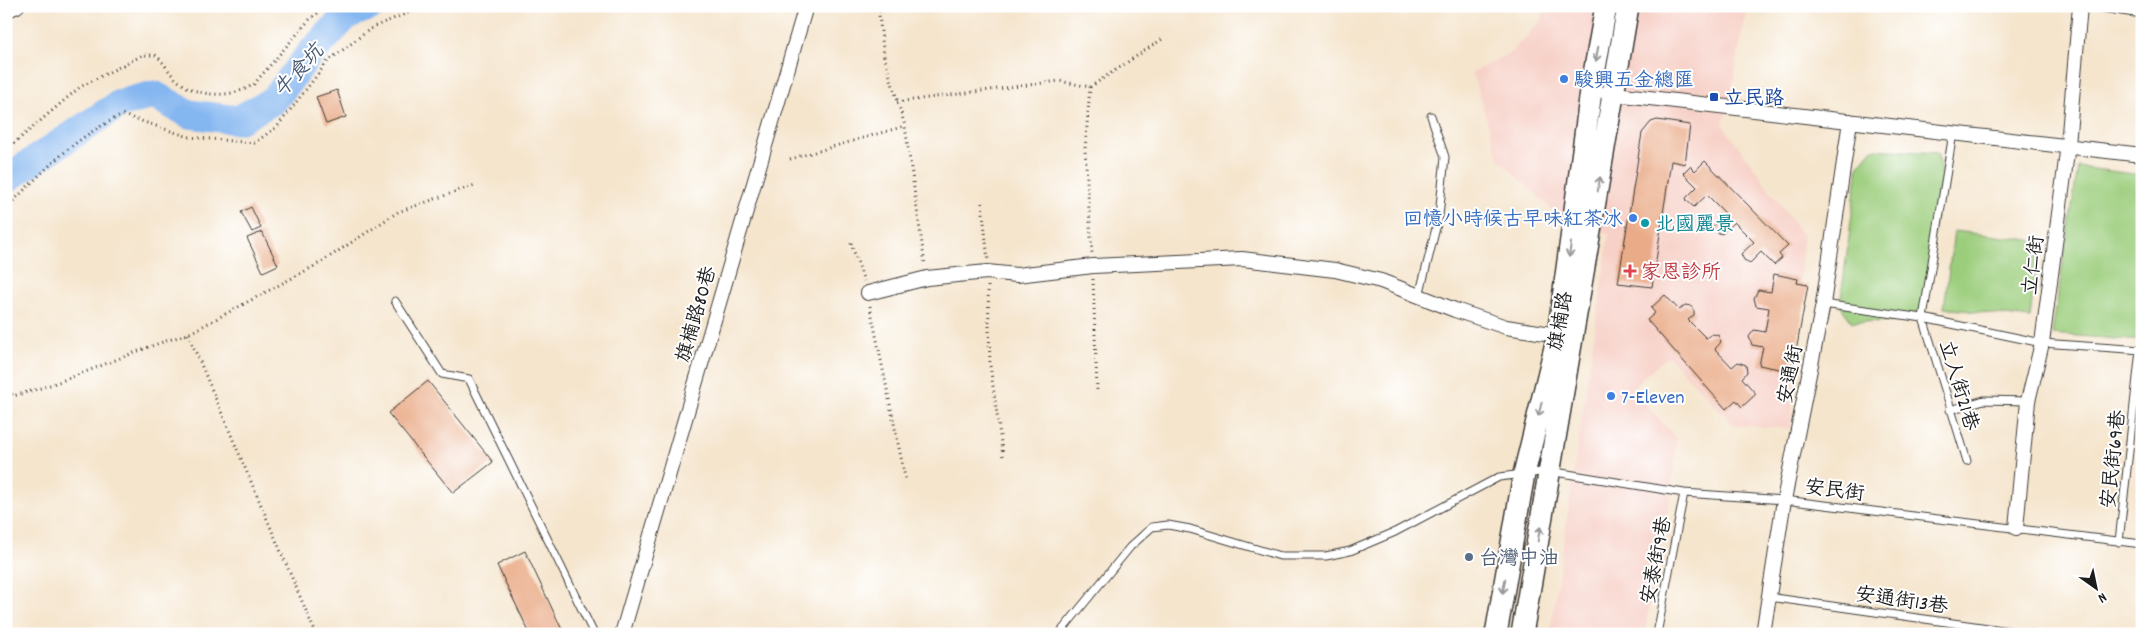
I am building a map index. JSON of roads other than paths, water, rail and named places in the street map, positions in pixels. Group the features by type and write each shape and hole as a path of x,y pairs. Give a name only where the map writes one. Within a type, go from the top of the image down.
{"main road":[{"name":"旗楠路","path":"1496,634 1524,474 1558,335 1591,91 1606,6"},
{"name":"旗楠路","path":"1522,634 1615,94 1628,6"}],"street":[{"path":"6,11 17,6"},
{"name":"旗楠路80巷","path":"622,634 806,6"},
{"name":"立仁街","path":"2016,528 2028,400 2042,343 2068,145 2080,6"},
{"path":"1591,91 2142,155"},
{"name":"安通街","path":"1764,634 1784,500 1823,304 1850,121"},
{"path":"868,293 926,278 987,272 1017,275 1093,266 1242,259 1335,270 1381,281 1506,327 1558,335"}],"lane":[{"path":"2088,6 2142,14"},
{"path":"1419,296 1439,216 1445,157 1431,116"},
{"path":"1923,318 1953,132"},
{"path":"396,301 442,374 469,379 594,634"},
{"path":"1823,304 1923,318 2042,343 2141,350"},
{"name":"立人街21巷","path":"1923,318 1967,461"},
{"name":"安民街69巷","path":"2119,542 2141,350"},
{"path":"1950,410 1984,400 2028,400"},
{"name":"安民街","path":"1059,634 1130,547 1152,528 1168,525 1190,529 1280,556 1326,556 1350,551 1395,532 1499,478 1549,471 1684,493 1784,500 2142,544"},
{"name":"安泰街9巷","path":"1657,634 1684,493"},
{"name":"安通街13巷","path":"1769,597 2031,634"}],"waterway":[{"name":"牛食坑","path":"6,179 121,103 154,95 189,114 238,120 274,100 308,56 347,15 371,6"}],"place":[{"name":"駿興五金總匯","path":"1564,79"},
{"name":"立民路","path":"1714,97"},
{"name":"回憶小時候古早味紅茶冰","path":"1633,218"},
{"name":"北國麗景","path":"1645,223"},
{"name":"家恩診所","path":"1630,271"},
{"name":"7-Eleven","path":"1611,396"},
{"name":"台灣中油","path":"1469,557"}]}
